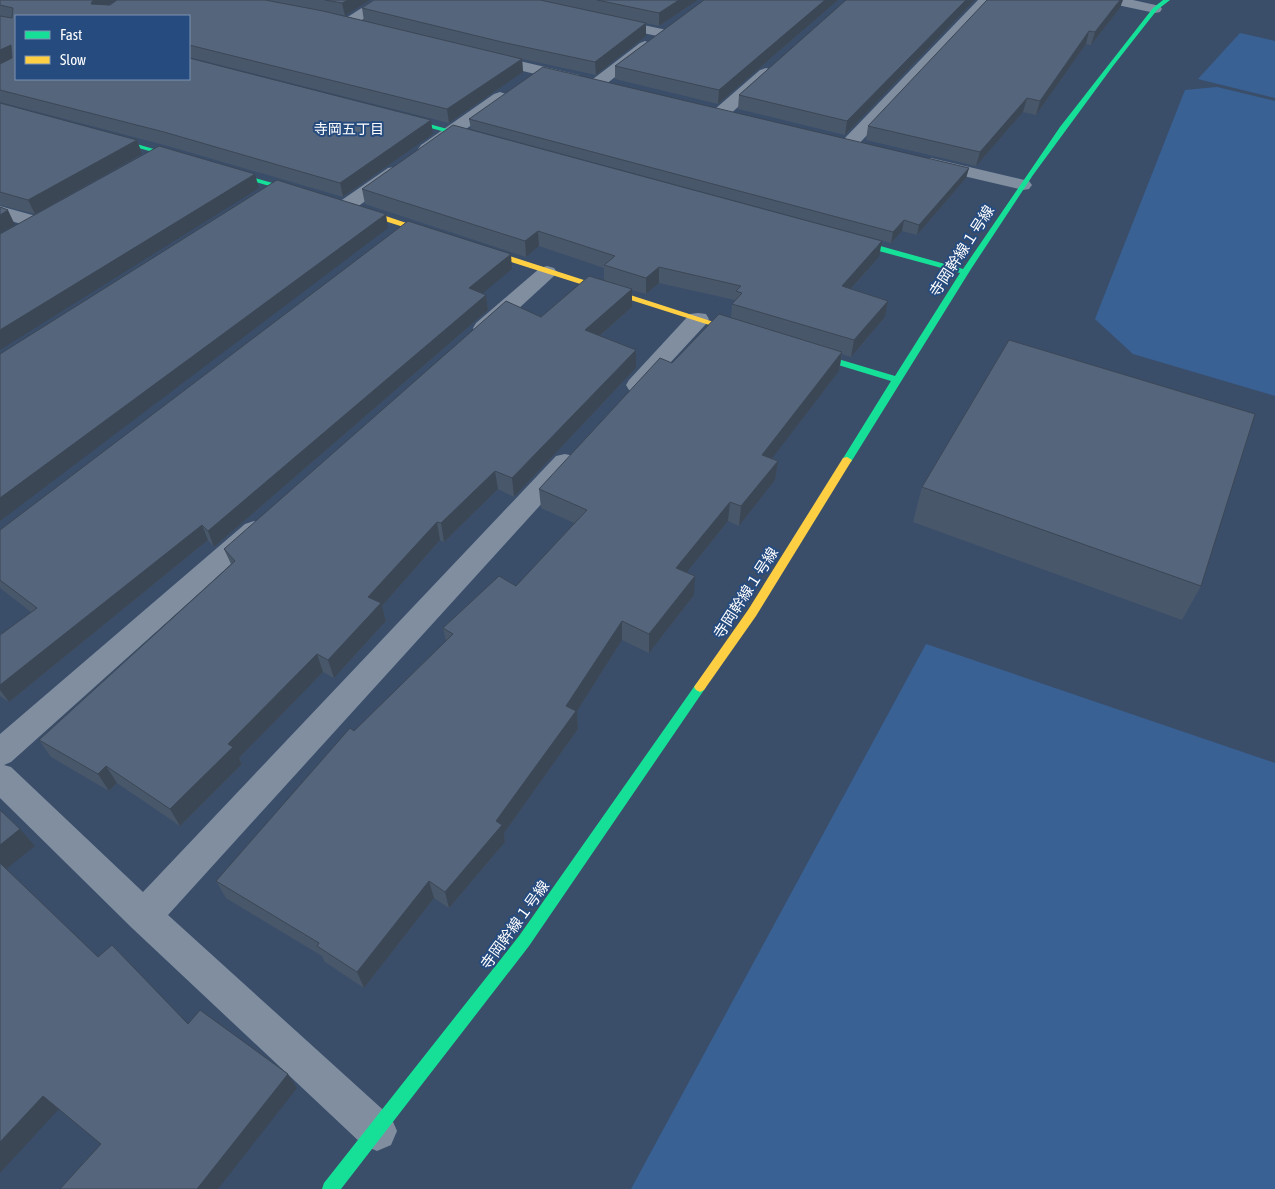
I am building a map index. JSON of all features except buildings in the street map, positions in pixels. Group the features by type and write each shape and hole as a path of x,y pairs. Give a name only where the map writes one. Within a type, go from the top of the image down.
{"street":[{"path":"348,23 384,0"},
{"path":"849,144 986,0"},
{"path":"1114,0 1155,9"},
{"name":"寺岡幹線１号線","path":"330,1189 524,941 747,622 966,272 1023,186 1095,84 1155,9 1166,0"},
{"path":"596,18 662,33"},
{"path":"329,19 367,28"},
{"path":"599,82 678,22"},
{"path":"471,54 538,71 618,87"},
{"path":"720,113 778,63"},
{"path":"342,205 538,71"},
{"path":"702,108 739,117"},
{"path":"386,114 489,142"},
{"path":"96,134 321,199"},
{"path":"830,139 867,148"},
{"path":"137,166 162,152"},
{"path":"913,159 1023,186"},
{"path":"254,202 279,186"},
{"path":"342,205 446,238"},
{"path":"0,212 36,222"},
{"path":"14,235 52,213"},
{"path":"385,243 408,225"},
{"path":"829,235 966,272"},
{"path":"464,244 754,336"},
{"path":"465,344 548,272"},
{"path":"617,406 698,319"},
{"path":"792,348 898,380"},
{"path":"144,916 583,443"},
{"path":"0,754 270,516"},
{"path":"0,777 144,916 376,1131"}],"shaded area":[{"path":"1240,33 1275,41 1275,98 1198,79"},
{"path":"1217,87 1275,101 1275,396 1133,354 1095,319 1185,90"},
{"path":"926,644 1275,763 1275,1189 631,1189"}],"traffic: fast":[{"path":"847,460 906,364 1029,175 1110,64 1155,9 1167,0"},
{"path":"396,117 482,140"},
{"path":"103,136 307,194"},
{"path":"845,239 966,272"},
{"path":"805,352 898,380"},
{"path":"330,1189 524,941 700,687"}],"traffic: slow":[{"path":"350,207 438,235"},
{"path":"476,248 747,334"},
{"path":"700,687 752,613 847,460"}],"district":[{"name":"寺岡五丁目","path":"349,129"}]}
